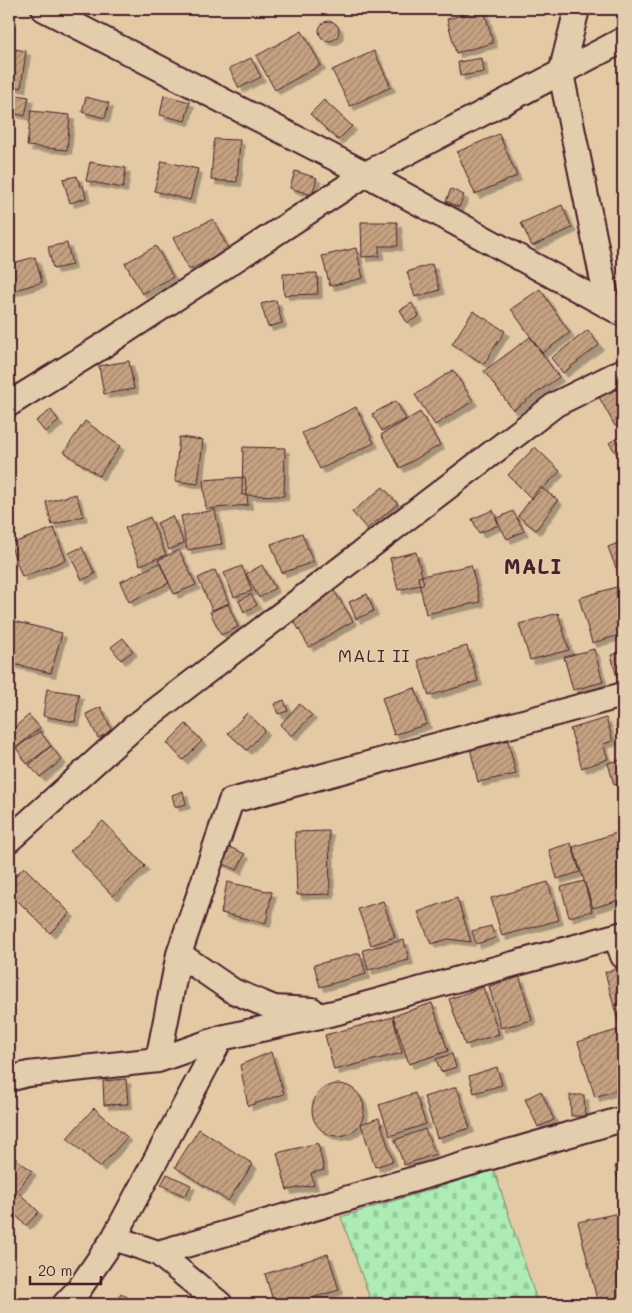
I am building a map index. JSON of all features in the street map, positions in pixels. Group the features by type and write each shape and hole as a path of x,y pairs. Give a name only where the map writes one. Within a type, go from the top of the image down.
{"street":[{"path":"44,9 366,174 616,310"},
{"path":"577,9 561,73 616,310"},
{"path":"9,404 101,347 366,174 623,40"},
{"path":"9,840 134,726 556,404 623,371"},
{"path":"158,1060 178,954 231,801 623,695"},
{"path":"9,1079 28,1074 158,1060 221,1038 338,1012 621,942"},
{"path":"178,954 232,991 274,1008 338,1012"},
{"path":"65,1304 79,1289 114,1238 221,1038"},
{"path":"158,1253 623,1119"},
{"path":"114,1238 158,1253 220,1304"}],"green space":[{"path":"494,1170 538,1304 372,1304 341,1217"}],"building":[{"path":"484,9 493,43 456,53 447,19"},
{"path":"614,9 623,9 623,14 614,13"},
{"path":"329,21 336,24 339,31 336,38 329,41 322,38 319,31 322,24"},
{"path":"302,31 321,65 275,90 256,56"},
{"path":"9,48 26,51 21,88 9,86"},
{"path":"374,51 391,87 350,106 332,70"},
{"path":"251,58 261,77 239,88 229,68"},
{"path":"482,58 484,72 460,76 458,62"},
{"path":"11,94 29,97 25,116 9,112"},
{"path":"164,95 190,102 185,121 160,115"},
{"path":"86,97 109,103 105,118 82,112"},
{"path":"324,100 352,126 338,140 310,114"},
{"path":"31,111 70,115 67,150 27,146"},
{"path":"499,134 517,176 475,194 457,152"},
{"path":"214,139 240,140 237,182 211,180"},
{"path":"162,161 198,169 190,200 154,191"},
{"path":"90,162 126,168 123,188 86,181"},
{"path":"295,171 317,178 312,195 290,188"},
{"path":"77,176 80,187 83,185 86,198 70,203 63,179"},
{"path":"451,189 464,195 459,207 446,201"},
{"path":"562,205 572,228 532,246 521,223"},
{"path":"213,219 229,250 189,270 173,238"},
{"path":"361,222 397,222 398,246 379,246 379,256 362,257"},
{"path":"67,243 72,265 53,269 48,247"},
{"path":"156,246 173,277 142,294 125,263"},
{"path":"356,248 363,278 330,286 322,256"},
{"path":"35,257 42,282 9,292 9,264"},
{"path":"432,264 440,290 415,297 407,272"},
{"path":"317,273 318,294 284,295 283,274"},
{"path":"540,289 570,333 542,353 511,309"},
{"path":"276,300 282,323 268,327 261,304"},
{"path":"412,303 419,316 407,323 400,310"},
{"path":"473,311 505,331 484,364 452,344"},
{"path":"588,330 599,345 563,373 551,358"},
{"path":"530,337 559,377 513,410 484,371"},
{"path":"129,361 134,389 104,394 99,366"},
{"path":"453,370 473,401 435,425 415,395"},
{"path":"623,374 623,422 615,426 595,390"},
{"path":"396,401 406,419 382,431 372,414"},
{"path":"356,407 374,443 320,469 302,433"},
{"path":"51,410 59,421 45,432 36,421"},
{"path":"420,412 440,445 400,468 381,435"},
{"path":"85,421 120,446 99,476 64,452"},
{"path":"623,434 623,463 609,443"},
{"path":"179,437 203,440 198,484 175,481"},
{"path":"243,447 285,448 284,496 242,495"},
{"path":"535,447 560,471 532,499 508,475"},
{"path":"245,477 248,505 206,509 203,480"},
{"path":"383,487 398,504 367,529 352,512"},
{"path":"540,487 558,500 536,530 518,516"},
{"path":"76,494 83,516 52,525 46,502"},
{"path":"215,510 222,544 187,550 181,516"},
{"path":"493,510 499,525 479,533 472,519"},
{"path":"513,511 524,531 507,539 496,519"},
{"path":"172,516 184,543 169,550 157,523"},
{"path":"150,517 166,555 140,565 125,528"},
{"path":"54,528 66,560 22,577 10,544"},
{"path":"302,533 313,562 282,573 271,544"},
{"path":"623,541 623,565 616,568 608,547"},
{"path":"82,547 95,574 82,580 69,553"},
{"path":"179,550 196,585 174,594 158,560"},
{"path":"416,552 424,584 398,590 390,558"},
{"path":"160,563 169,583 129,602 120,582"},
{"path":"262,565 275,588 259,598 246,574"},
{"path":"471,565 480,602 426,614 418,577"},
{"path":"242,566 252,591 234,597 224,573"},
{"path":"215,570 229,603 212,610 198,578"},
{"path":"623,585 623,634 592,643 579,598"},
{"path":"333,589 353,621 309,647 290,614"},
{"path":"251,594 257,605 244,612 239,601"},
{"path":"367,594 374,611 356,619 349,602"},
{"path":"228,604 238,627 221,635 210,612"},
{"path":"558,613 569,650 530,660 519,624"},
{"path":"9,620 62,633 51,673 9,663"},
{"path":"123,638 133,651 121,660 111,647"},
{"path":"467,646 478,681 429,696 418,660"},
{"path":"594,649 603,682 573,690 564,657"},
{"path":"623,652 623,684 619,685 611,655"},
{"path":"415,688 427,724 394,735 382,698"},
{"path":"47,689 79,694 75,722 43,716"},
{"path":"284,700 288,711 278,714 274,704"},
{"path":"299,704 312,715 292,736 280,725"},
{"path":"101,707 112,731 98,738 86,714"},
{"path":"247,713 265,730 247,750 228,733"},
{"path":"29,715 40,728 17,747 9,738 9,732"},
{"path":"606,718 613,741 603,744 608,759 582,768 570,729"},
{"path":"623,722 623,749 616,725"},
{"path":"186,724 202,741 183,760 167,743"},
{"path":"40,731 51,746 27,764 16,748"},
{"path":"508,740 516,774 478,782 470,748"},
{"path":"51,746 62,760 40,777 29,765"},
{"path":"623,759 623,783 614,785 608,763"},
{"path":"183,791 186,804 175,807 172,795"},
{"path":"103,821 145,866 113,896 70,851"},
{"path":"329,831 330,894 297,895 295,832"},
{"path":"622,831 623,899 593,908 573,847"},
{"path":"571,843 580,872 557,879 549,850"},
{"path":"227,846 245,854 237,870 219,862"},
{"path":"24,867 70,913 50,933 9,892 9,882"},
{"path":"584,881 592,911 569,917 561,887"},
{"path":"227,882 272,892 266,923 221,913"},
{"path":"548,882 559,920 502,936 491,898"},
{"path":"457,898 471,942 448,939 431,944 418,912"},
{"path":"383,901 395,937 371,945 358,909"},
{"path":"491,926 495,938 476,944 472,931"},
{"path":"404,940 409,960 368,970 363,950"},
{"path":"360,953 366,974 320,987 314,965"},
{"path":"623,967 623,1041 605,972"},
{"path":"520,977 532,1020 501,1028 489,986"},
{"path":"483,987 499,1034 465,1045 449,999"},
{"path":"432,1003 448,1051 409,1064 393,1016"},
{"path":"393,1017 402,1053 334,1070 325,1035"},
{"path":"617,1030 623,1051 623,1088 595,1097 578,1042"},
{"path":"271,1052 284,1094 248,1106 240,1065"},
{"path":"452,1054 456,1067 441,1072 436,1059"},
{"path":"497,1067 502,1085 474,1093 469,1076"},
{"path":"126,1079 128,1104 104,1105 103,1081"},
{"path":"333,1084 343,1084 357,1091 364,1105 364,1115 357,1129 343,1136 333,1136 323,1132 316,1125 312,1115 312,1105 316,1095 323,1088"},
{"path":"457,1087 470,1128 437,1138 424,1097"},
{"path":"541,1091 554,1120 538,1127 525,1099"},
{"path":"415,1093 426,1124 390,1136 379,1105"},
{"path":"570,1095 584,1095 585,1116 571,1116"},
{"path":"94,1108 127,1137 100,1167 67,1138"},
{"path":"379,1118 393,1161 375,1167 361,1124"},
{"path":"199,1129 253,1164 228,1201 175,1167"},
{"path":"425,1129 435,1154 404,1165 395,1140"},
{"path":"318,1143 324,1170 311,1173 314,1185 287,1190 277,1153"},
{"path":"14,1157 32,1171 9,1201 9,1163"},
{"path":"623,1164 623,1197 622,1197 615,1166"},
{"path":"167,1174 191,1185 185,1196 161,1185"},
{"path":"18,1192 39,1212 26,1225 9,1209 9,1202"},
{"path":"623,1212 623,1304 598,1304 578,1222"},
{"path":"328,1254 339,1290 292,1304 274,1304 265,1274"},
{"path":"121,1293 138,1304 114,1304"}],"district":[{"name":"MALI","path":"533,565"},
{"name":"MALI II","path":"374,655"}]}
